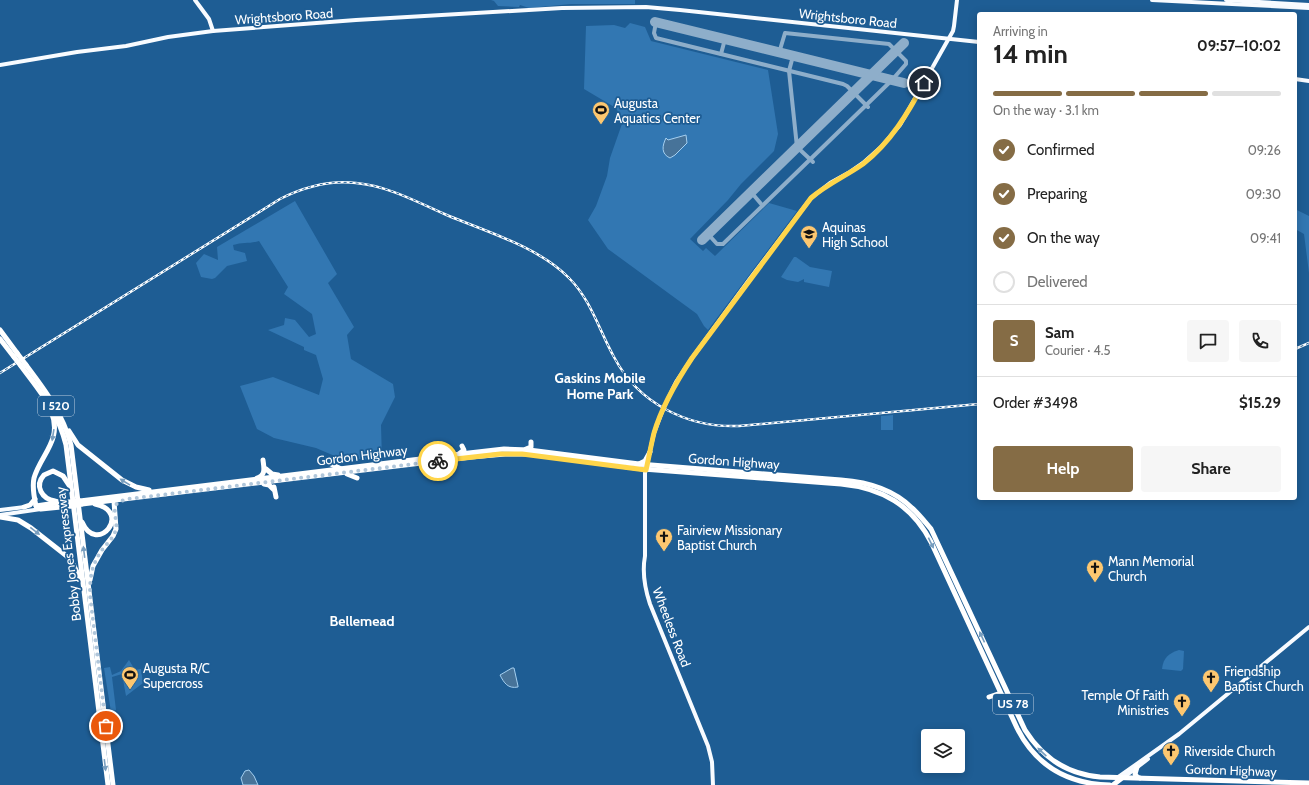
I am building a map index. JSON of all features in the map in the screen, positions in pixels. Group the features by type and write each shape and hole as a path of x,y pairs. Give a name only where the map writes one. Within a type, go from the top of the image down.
{"highway":[{"name":"Bobby Jones Expressway","path":"0,330 36,386 51,406 62,432 66,448 68,502 86,614 108,785"},
{"name":"Bobby Jones Expressway","path":"0,339 16,355"},
{"name":"Bobby Jones Expressway","path":"24,366 44,388 58,409 68,434 83,504 90,595 113,785"},
{"path":"36,386 52,416 54,428 51,444 34,478 33,487 36,506 41,509"},
{"path":"44,388 58,407 70,434 76,442 122,480 133,486 146,490 176,489"},
{"path":"523,449 531,447 531,442"},
{"path":"458,454 463,451 462,446"},
{"name":"Gordon Highway","path":"36,506 68,502 83,504 114,501 235,486 331,470 458,454 523,449 635,464 647,467 854,481 876,486 895,495 912,508 932,531 1022,725 1031,739 1045,755 1068,770 1092,776 1142,779 1309,783"},
{"path":"635,464 645,461 650,452"},
{"name":"Gordon Highway","path":"83,504 106,497 244,480 320,476 478,456 516,454 852,485 873,490 898,502 916,519 929,539 1019,733 1033,752 1050,768 1072,779 1090,784 1108,785"},
{"path":"474,463 478,456"},
{"path":"551,462 553,458 556,458"},
{"path":"244,480 258,477 263,474 263,460"},
{"path":"266,469 274,475 282,478"},
{"path":"53,472 63,476 69,483 68,502 55,502 44,495 40,490 39,484 44,475 53,472"},
{"path":"276,498 274,485 282,478"},
{"path":"235,486 265,484 269,485 273,489"},
{"path":"90,595 90,579 93,566 116,529 114,501 106,497"},
{"path":"24,507 32,504 35,499"},
{"path":"114,508 118,502 128,499"},
{"name":"Gordon Highway","path":"41,509 68,502"},
{"path":"83,504 97,505 104,508 110,514 112,523 109,530 98,535 88,530 83,524 83,504"},
{"path":"0,516 11,518 27,525 70,559 78,575 86,614"},
{"path":"999,673 1005,675"},
{"path":"989,697 998,694 1003,698"},
{"path":"1055,756 1055,760 1068,770"},
{"path":"1137,767 1135,775 1142,779"},
{"path":"1108,785 1119,778"},
{"path":"1113,785 1119,778"}],"main road":[{"path":"195,0 207,16 213,31"},
{"name":"Wheeless Road","path":"713,785 712,762 708,746 653,611 645,585 645,484 654,432 676,382 692,358 811,198 830,183 864,163 881,147 900,125 949,39 954,26 957,0"},
{"path":"1152,0 1309,8"},
{"path":"1226,0 1309,5"},
{"name":"Wrightsboro Road","path":"0,65 82,51 126,46 168,36 213,31 356,20 535,9 636,7 680,10 977,42"},
{"path":"1297,80 1309,81"},
{"name":"Gordon Highway","path":"0,510 36,506"},
{"name":"Gordon Highway","path":"0,516 41,509"},
{"path":"1119,778 1157,752 1309,627"},
{"path":"1119,778 1156,749 1160,748"}],"shaded area":[{"path":"491,0 635,0 635,4 571,4 529,8 520,5 519,7 498,6"},
{"path":"630,23 645,27 651,41 768,70 778,134 774,151 690,239 703,251 706,248 715,256 769,203 797,211 708,330 697,314 608,249 588,220 596,206 607,176 610,158 623,121 616,108 584,89 586,26 614,25 625,28"},
{"path":"686,135 687,143 675,155 670,158 665,154 663,147 666,138 668,140"},
{"path":"295,201 337,274 328,283 354,327 347,335 351,359 393,384 395,397 381,425 382,461 337,457 316,448 274,438 257,429 240,386 273,377 319,395 323,379 316,355 304,350 304,347 268,330 284,325 285,318 295,320 309,337 316,334 312,314 284,294 288,287 259,241 233,245 234,250 245,253 247,261 227,266 215,278 212,279 201,277 196,263 204,254 218,260 217,247"},
{"path":"1297,210 1309,216 1309,273 1304,234 1297,230"},
{"path":"794,257 810,267 832,271 829,287 804,282 804,279 798,282 781,277"},
{"path":"893,415 893,430 881,430 881,416"},
{"path":"1179,650 1184,651 1183,669 1181,671 1162,669 1167,656"},
{"name":"Augusta R/C Supercross","path":"129,660 135,670 141,669 143,683 126,696 122,674 112,677 116,710 111,712 104,668 110,667 112,675 121,671"},
{"path":"514,668 518,687 507,685 500,675"},
{"path":"249,770 254,776 258,785 243,785 241,778 245,771"}],"taxiway":[{"path":"656,22 654,33 656,38 843,84 847,86 868,107"},
{"path":"708,234 717,244 723,244 892,80 906,64 906,61 889,44 785,33 779,53"},
{"path":"721,54 725,39"},
{"path":"793,56 789,71 797,147 813,162"},
{"path":"751,192 762,205"}],"runway":[{"path":"655,22 904,83"},
{"path":"702,240 904,43"}],"railway":[{"path":"0,373 280,199 317,185 346,182 368,185 392,191 529,249 557,267 569,278 583,296 614,357 624,373 650,400 666,410 683,417 701,423 739,426 977,404"},
{"path":"1297,348 1309,343"}],"way so far":[{"path":"106,726 90,595 90,579 93,566 116,529 117,525 114,508 118,502 128,499 438,461"}],"place":[{"name":"Augusta Aquatics Center","path":"601,125"},
{"name":"Aquinas High School","path":"809,249"},
{"name":"Fairview Missionary Baptist Church","path":"664,552"},
{"name":"Mann Memorial Church","path":"1095,583"},
{"name":"Augusta R/C Supercross","path":"130,690"},
{"name":"Friendship Baptist Church","path":"1211,693"},
{"name":"Temple Of Faith Ministries","path":"1182,717"},
{"name":"Riverside Church","path":"1171,766"}],"district":[{"name":"Gaskins Mobile Home Park","path":"600,386"},
{"name":"Bellemead","path":"362,621"}],"route":[{"path":"438,461 500,454 522,454 646,470 654,432 662,412 676,382 692,358 804,206 818,192 830,183 864,163 881,147 900,125 924,83"}]}
